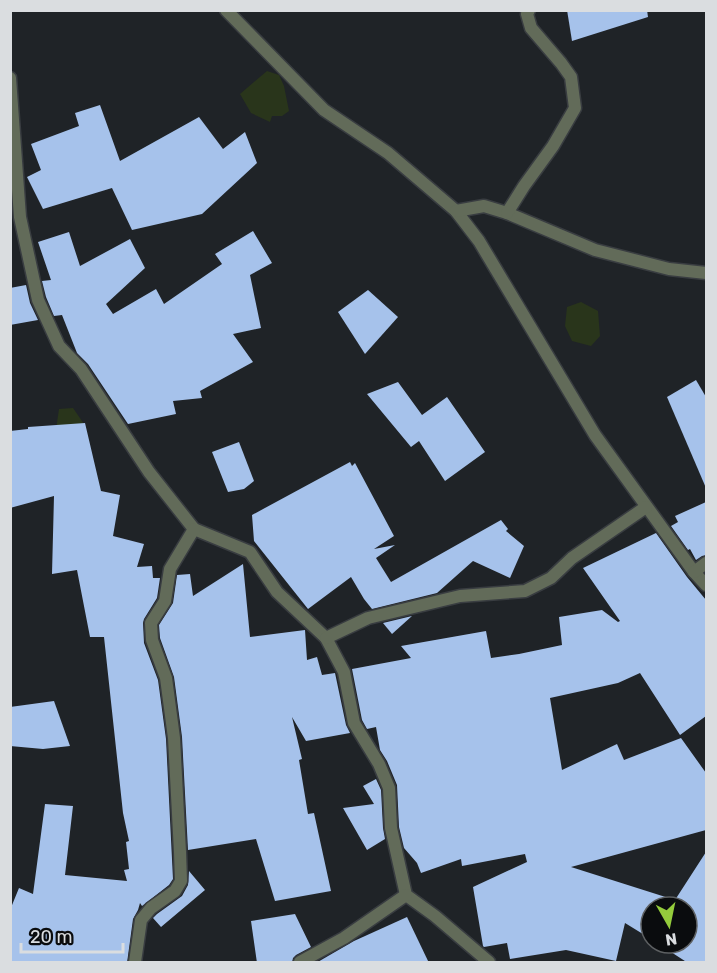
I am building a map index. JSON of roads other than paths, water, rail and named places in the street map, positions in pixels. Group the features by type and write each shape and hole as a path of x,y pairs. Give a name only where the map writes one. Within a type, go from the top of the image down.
{"street":[{"path":"226,10 324,110 388,153 456,211 479,241 595,435 694,572 706,585"},
{"path":"507,213 554,146 575,108 571,77 531,28 527,14 529,10"},
{"path":"10,78 15,218 38,300 59,346 81,369 148,472 194,529 250,552 277,592 326,638 344,672 354,723 379,764 389,789 391,828 406,895 435,916 489,963"},
{"path":"456,211 484,206 507,213 595,250 669,269 706,273"},
{"path":"326,638 368,618 460,596 525,591 550,578 572,558 646,507"},
{"path":"135,963 141,920 151,908 175,891 180,881 174,738 166,678 153,640 151,623 165,601 170,570 194,529"},
{"path":"694,572 706,563"},
{"path":"300,963 344,938 406,895"}]}
